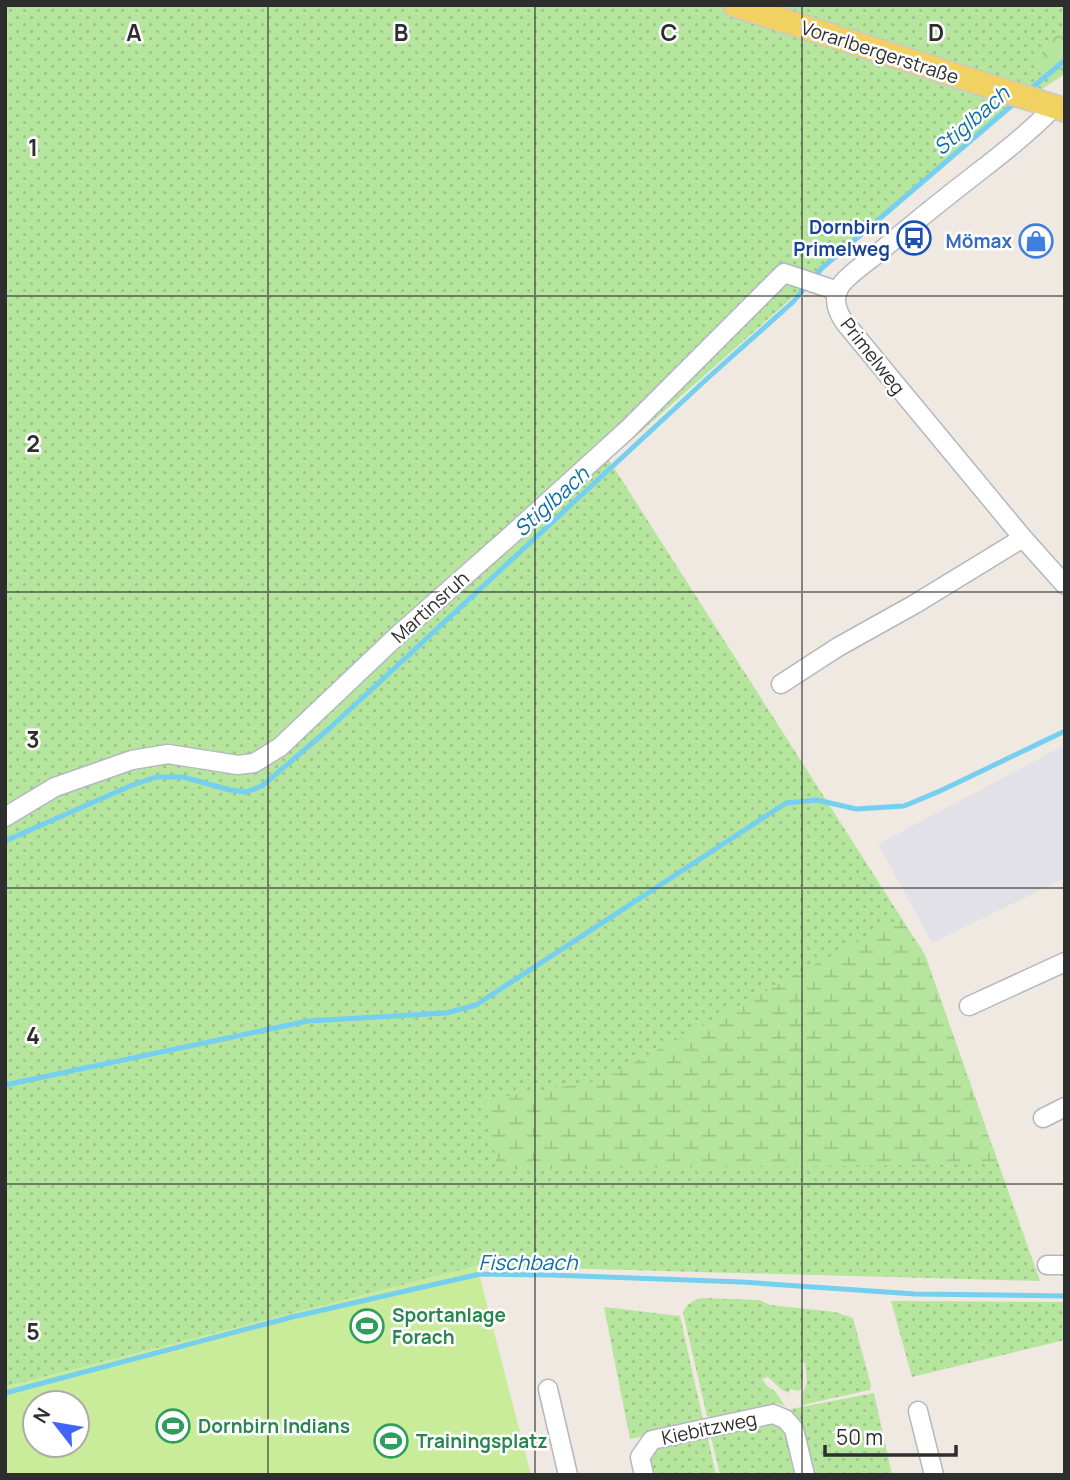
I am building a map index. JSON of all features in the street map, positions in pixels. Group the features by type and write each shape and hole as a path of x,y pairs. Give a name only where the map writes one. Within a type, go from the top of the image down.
{"main road":[{"name":"Vorarlbergerstraße","path":"735,5 1007,92 1057,104"}],"street":[{"name":"Primelweg","path":"1057,104 1018,141 848,278 830,288 840,318 1065,584"},
{"name":"Martinsruh","path":"5,817 55,787 132,760 167,754 237,765 254,764 280,747 397,635 628,429 784,274 830,288"},
{"path":"780,684 1024,538"},
{"path":"969,1006 1065,962"},
{"path":"1043,1118 1065,1107"},
{"path":"548,1389 568,1475"},
{"path":"918,1411 934,1475"},
{"name":"Kiebitzweg","path":"644,1475 640,1457 652,1440 774,1414 785,1419 794,1429 805,1475"}],"shaded area":[{"path":"1065,745 1065,878 932,943 878,844"}],"green space":[{"path":"5,5 1065,5 1065,27 1046,44 1034,70 1059,78 986,126 609,460 925,955 1040,1281 477,1266 5,1387"},
{"path":"1065,27 1065,73 1059,78 1033,70 1046,44"},
{"path":"901,918 925,955 998,1164 498,1170 485,1100 602,1080"},
{"name":"Sportanlage Forach","path":"477,1266 531,1475 5,1475 5,1387"},
{"path":"702,1298 759,1300 770,1305 835,1312 853,1318 871,1385 870,1390 802,1405 807,1383 805,1363 802,1362 801,1389 798,1391 790,1389 789,1393 768,1377 762,1379 775,1391 785,1406 777,1403 714,1419 707,1416 683,1313 690,1303"},
{"path":"891,1301 1065,1302 1065,1340 912,1377"},
{"path":"604,1307 680,1316 704,1424 630,1439"},
{"path":"874,1393 892,1475 812,1475 791,1409"},
{"path":"770,1420 785,1427 800,1475 720,1475 710,1433"},
{"path":"707,1434 716,1475 648,1475 649,1458 658,1445"}],"waterway":[{"name":"Stiglbach","path":"1027,92 1065,60"},
{"name":"Stiglbach","path":"814,278 822,268 1017,101"},
{"name":"Stiglbach","path":"5,841 156,777 183,777 246,792 262,786 331,727 793,302 807,285"},
{"path":"5,1085 308,1021 446,1013 476,1005 786,803 817,800 856,809 904,806 1065,731"},
{"name":"Fischbach","path":"5,1393 292,1317 480,1274 742,1282 915,1294 1065,1296"}],"place":[{"name":"Dornbirn Primelweg","path":"914,238"},
{"name":"Mömax","path":"1036,241"},
{"name":"Sportanlage Forach","path":"367,1326"},
{"name":"Dornbirn Indians","path":"173,1426"},
{"name":"Trainingsplatz","path":"391,1441"}]}
